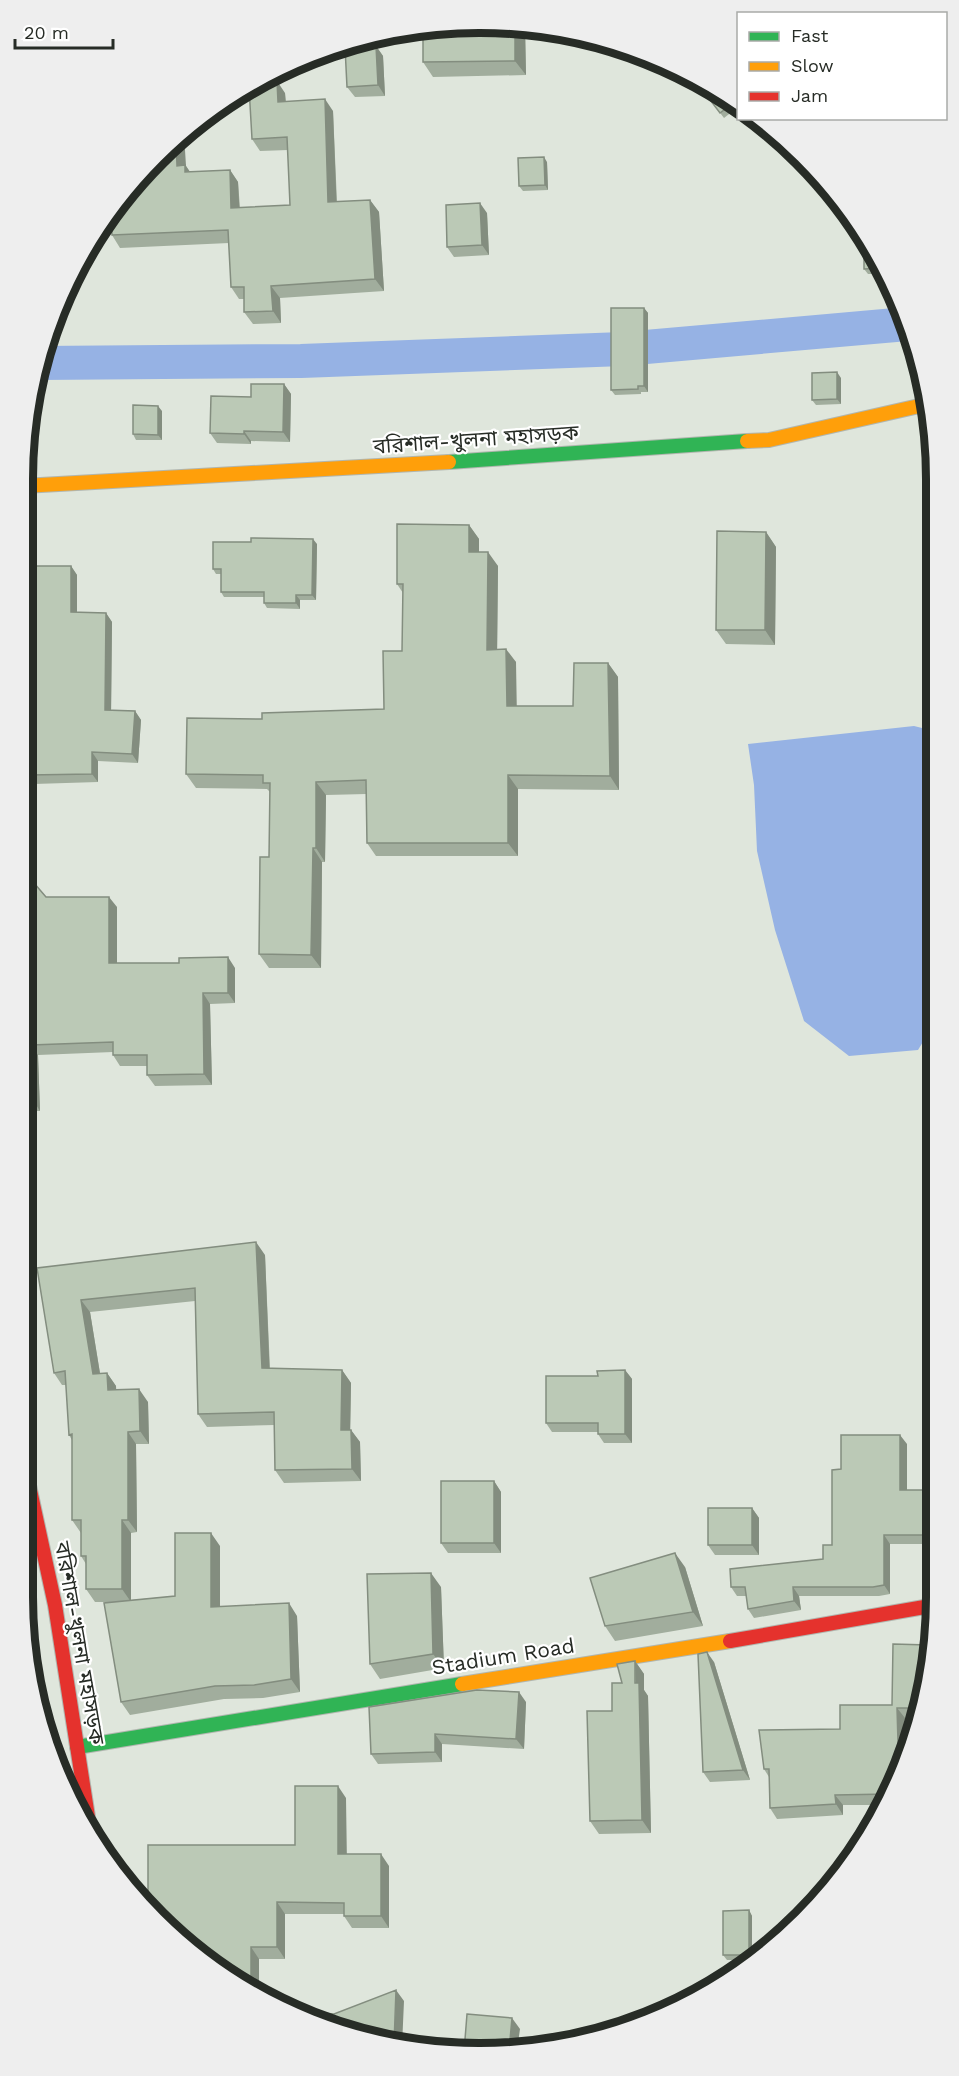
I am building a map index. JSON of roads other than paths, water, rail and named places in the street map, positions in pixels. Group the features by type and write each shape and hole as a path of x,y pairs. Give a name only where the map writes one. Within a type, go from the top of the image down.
{"main road":[{"name":"বরিশাল-খুলনা মহাসড়ক","path":"33,485 431,463 769,440 919,406"},
{"name":"বরিশাল-খুলনা মহাসড়ক","path":"33,1507 55,1605 87,1808"},
{"name":"Stadium Road","path":"77,1747 846,1622 926,1605"}],"water":[{"path":"914,726 926,729 926,1037 918,1050 849,1056 804,1021 775,930 757,851 754,785 748,744"}],"waterway":[{"path":"48,363 301,361 623,349 898,325"}]}
